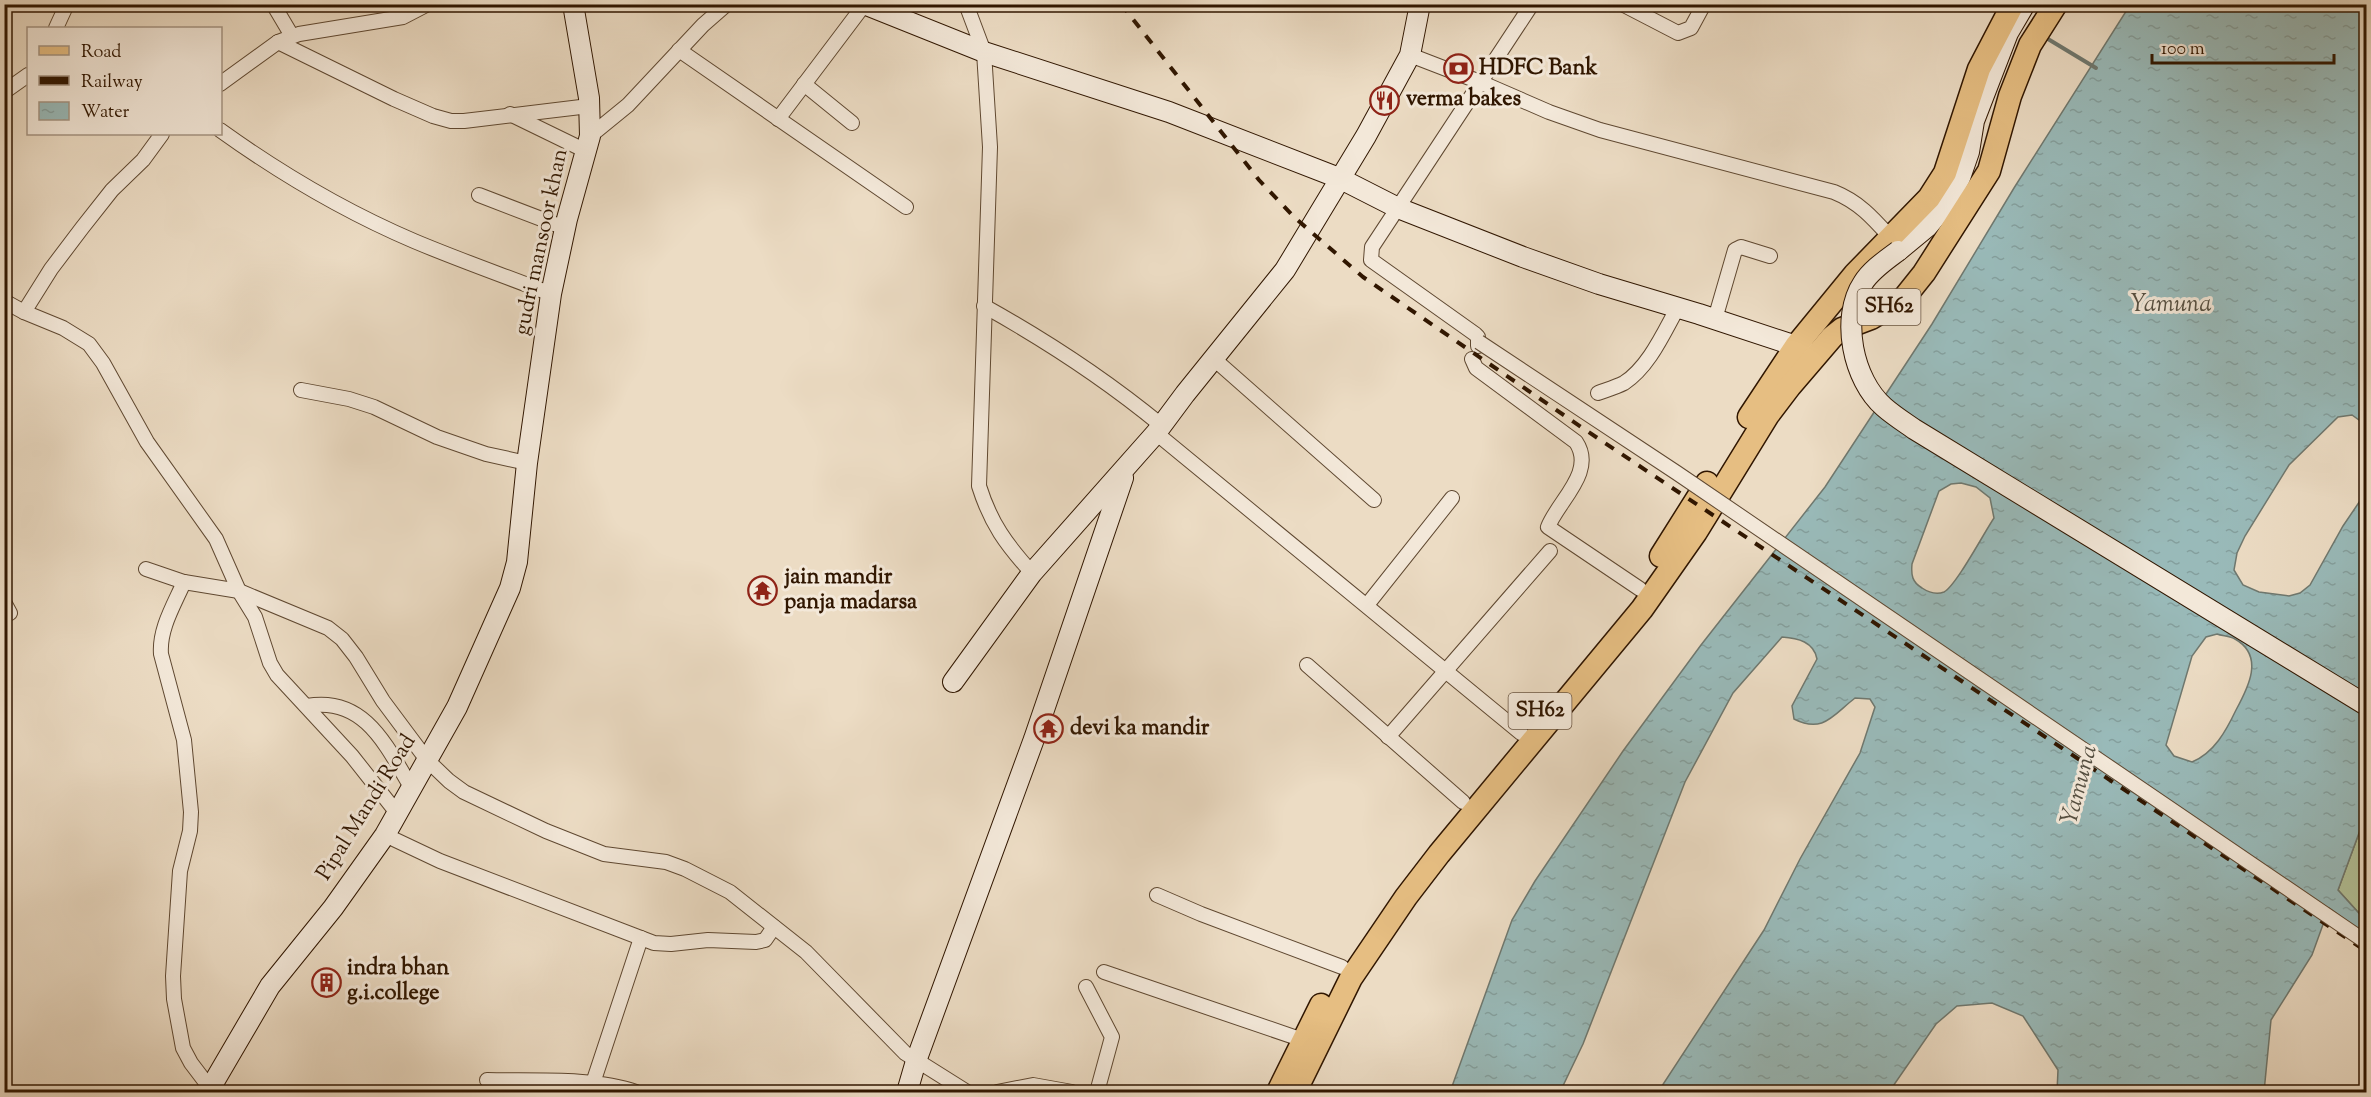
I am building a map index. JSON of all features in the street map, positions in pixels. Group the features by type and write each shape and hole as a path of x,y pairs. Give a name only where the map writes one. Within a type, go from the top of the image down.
{"main road":[{"name":"SH62","path":"1278,1092 1342,967 1398,884 1463,802 1640,590 1805,351 1855,274 1894,244 1929,198 1945,173 1979,69 2015,36 2031,9"},
{"name":"SH62","path":"1294,1092 1351,978 1406,897 1642,609 1696,532 1805,351 1842,329 1871,318 1904,298 1924,273 1989,171 2010,96 2015,36 2031,9"}],"street":[{"path":"56,27 67,4"},
{"path":"273,4 292,36"},
{"path":"222,83 278,42 292,36 313,30 403,17 428,4"},
{"name":"gudri mansoor khan","path":"517,562 527,463 550,294 588,143 589,106 573,4"},
{"path":"510,114 588,143 628,105 703,25 727,4"},
{"path":"966,4 984,52 990,147 979,486 990,519 1005,543 1032,573"},
{"path":"953,682 1032,573 1125,470 1285,270 1366,136 1410,55 1420,4"},
{"path":"1532,4 1372,248 1371,260 1475,333 1478,344 1677,473 2367,942"},
{"path":"1622,4 1678,33 1684,33 1690,28 1704,4"},
{"path":"778,119 864,5 984,52 1168,112 1339,178 1398,208 1599,284 1715,319 1805,351"},
{"path":"2015,36 1960,178 1947,203 1927,226 1894,244 1864,281 1854,301 1852,343 1862,378 1882,406 1914,429 2367,705"},
{"path":"278,42 394,99 433,116 451,120 464,121 589,106"},
{"path":"679,50 906,207"},
{"path":"1410,55 1549,112 1600,130 1834,192 1866,209 1894,244"},
{"path":"4,92 27,76"},
{"path":"804,84 852,123"},
{"path":"222,131 267,164 413,241 550,294"},
{"path":"24,312 51,269 88,219 112,190 143,160 161,135"},
{"path":"479,195 565,228"},
{"path":"1715,319 1735,250 1741,247 1770,256"},
{"path":"4,301 24,312 63,327 89,344 103,363 147,442 216,539 239,591 255,617 270,663 277,675 352,756 397,813"},
{"path":"984,306 1070,356 1113,386 1159,429 1521,734"},
{"path":"1598,393 1623,383 1632,376 1654,349 1678,307"},
{"path":"1214,359 1374,500"},
{"path":"1472,359 1476,368 1576,442 1582,450 1583,460 1571,491 1548,527 1640,590"},
{"path":"301,390 349,399 374,407 446,440 486,454 527,463"},
{"path":"907,1092 916,1060 1034,739 1125,470"},
{"path":"1367,605 1452,498"},
{"path":"1388,737 1550,551"},
{"name":"Pipal Mandi Road","path":"210,1092 270,986 333,908 385,835 457,707 510,588 517,562"},
{"path":"146,569 184,582 239,591 314,621 342,639 383,701 427,760 448,781 464,792 546,831 604,854 666,862 694,873 730,892 806,952 905,1053 967,1092"},
{"path":"184,582 162,632 160,643 184,740 191,812 190,831 180,871 172,976 183,1048 210,1092"},
{"path":"1307,665 1463,802"},
{"path":"307,706 325,704 335,706 358,716 369,724 382,737 411,787"},
{"path":"385,835 441,861 662,944 708,940 756,942 765,940 774,927"},
{"path":"1157,895 1342,967"},
{"path":"593,1083 641,938"},
{"path":"1104,972 1303,1040"},
{"path":"1086,987 1112,1037 1097,1092"},
{"path":"487,1080 593,1083 636,1092"},
{"path":"997,1092 1033,1085 1072,1092"}],"green space":[{"path":"2366,814 2366,921 2338,890"}],"water":[{"name":"Yamuna","path":"2130,5 2366,5 2366,425 2352,415 2338,417 2289,465 2245,536 2237,553 2234,570 2243,585 2259,592 2289,596 2300,593 2310,585 2343,526 2366,492 2366,814 2338,890 2366,921 2366,935 2329,908 2312,955 2271,1020 2264,1092 2057,1092 2058,1070 2023,1016 1992,1003 1957,1006 1936,1024 1889,1092 1658,1092 1764,930 1800,859 1860,753 1875,707 1870,699 1855,698 1834,716 1820,723 1804,723 1794,719 1792,706 1817,659 1809,645 1794,638 1782,637 1733,693 1685,782 1583,1044 1560,1092 1450,1092 1512,920 1535,881 1623,751 1701,645 1825,487 1932,324 2014,188","holes":["1961,483 1976,487 1990,498 1994,518 1949,588 1944,592 1932,593 1914,581 1912,564 1939,491 1951,484","2217,634 2233,638 2244,646 2250,654 2251,673 2245,692 2223,733 2207,753 2192,762 2174,756 2166,745 2192,656 2206,637"]}],"waterway":[{"path":"1991,4 2001,10"},
{"path":"2043,36 2096,68"}],"railway":[{"path":"1121,4 1259,180 1294,217 1363,277 1584,429 2366,951"}],"place":[{"name":"HDFC Bank","path":"1458,69"},
{"name":"verma bakes","path":"1385,100"},
{"name":"jain mandir panja madarsa","path":"763,591"},
{"name":"devi ka mandir","path":"1049,729"},
{"name":"indra bhan g.i.college","path":"326,982"}]}
